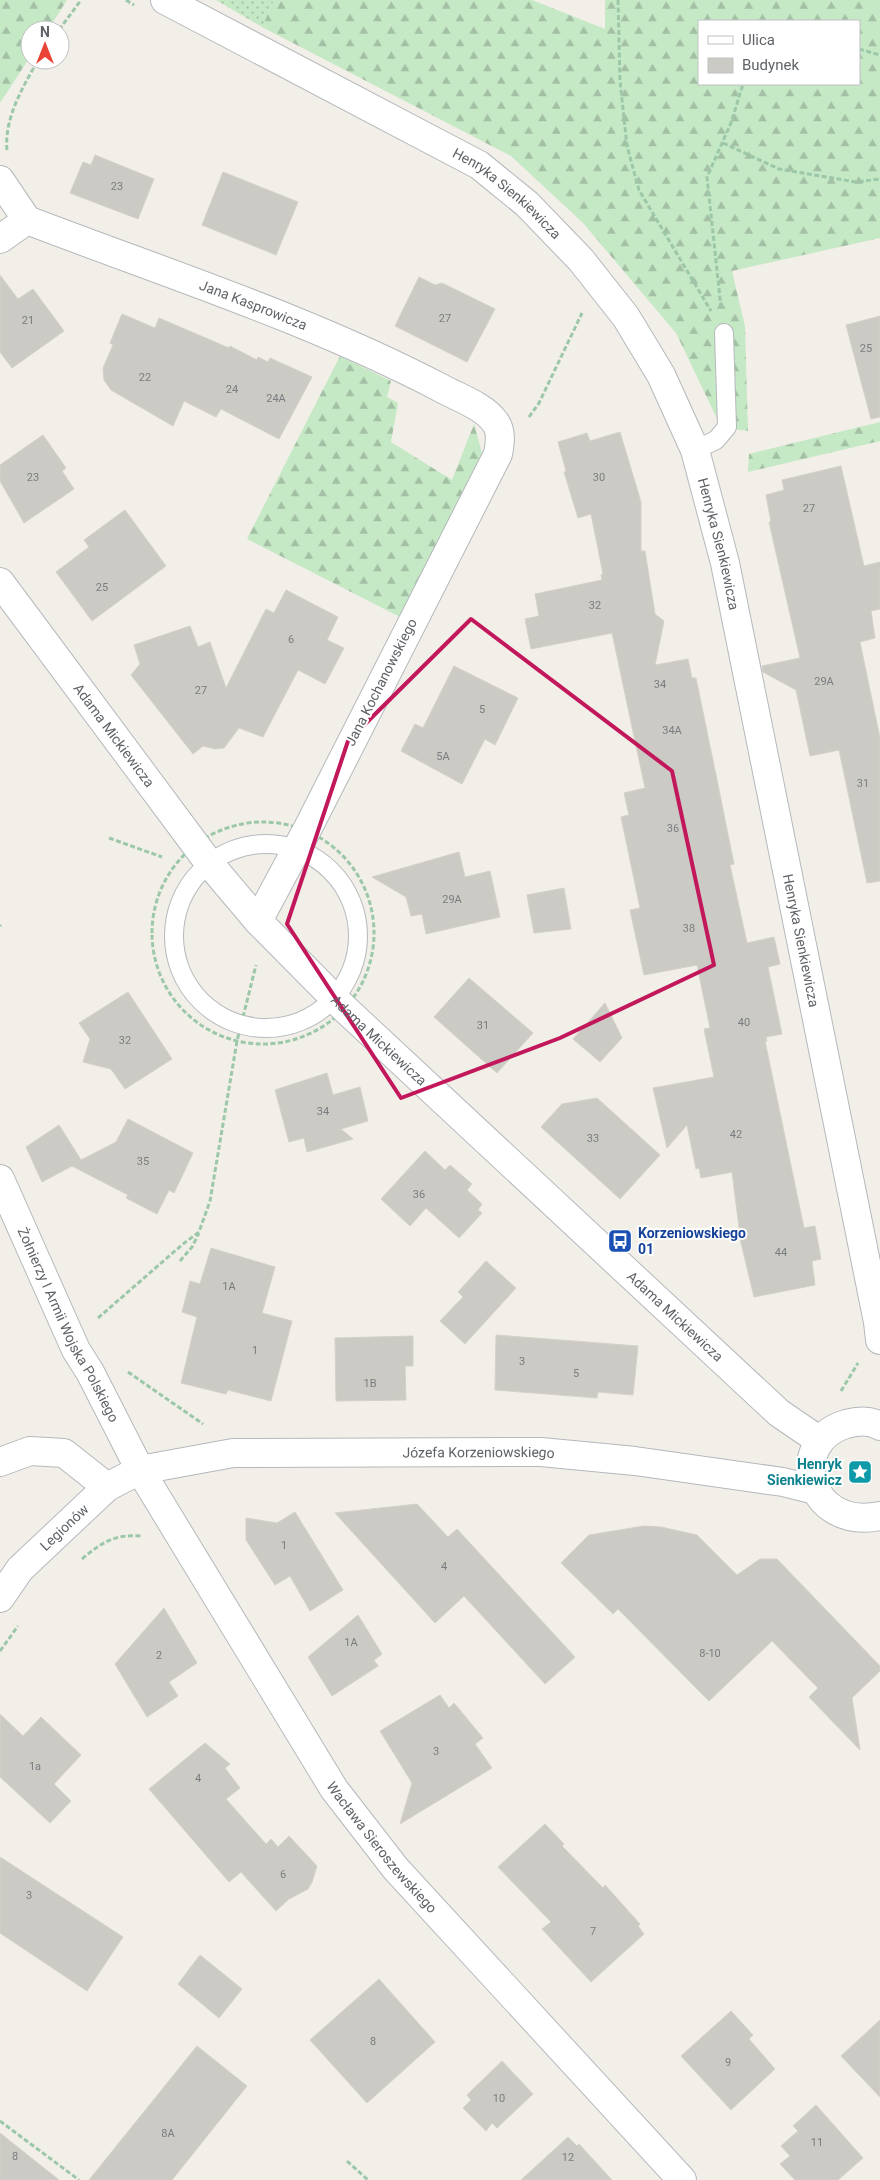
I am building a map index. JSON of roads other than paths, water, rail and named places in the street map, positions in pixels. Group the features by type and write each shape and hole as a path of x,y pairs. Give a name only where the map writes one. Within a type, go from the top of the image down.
{"street":[{"name":"Henryka Sienkiewicza","path":"154,6 479,165 527,204 581,260 626,317 661,375 695,450 725,562 876,1312 870,1347"},
{"path":"0,180 26,220 0,239"},
{"name":"Jana Kasprowicza","path":"26,220 312,328 400,367 489,415 496,422 501,441"},
{"name":"Jana Kochanowskiego","path":"258,921 498,454 501,441"},
{"name":"Adama Mickiewicza","path":"0,582 209,863 258,921 339,1006 779,1413 820,1441"},
{"name":"Żołnierzy I Armii Wojska Polskiego","path":"0,1179 76,1350 90,1372 140,1470"},
{"path":"879,1420 856,1421 836,1427 820,1441 811,1465 816,1490 830,1508 850,1518 880,1516"},
{"path":"0,1462 30,1451 64,1453 107,1486"},
{"name":"Józefa Korzeniowskiego","path":"140,1470 233,1453 541,1452 655,1463 783,1482 816,1490"},
{"name":"Legionów","path":"0,1598 20,1569 107,1486 140,1470"},
{"name":"Wacława Sieroszewskiego","path":"140,1470 334,1789 396,1869 682,2180"}],"lane":[{"path":"695,450 716,440 727,427 724,333"},
{"path":"301,840 313,856 328,867 345,889 356,913 358,941 353,968 339,1006 287,1026 239,1033 222,1017 205,1005 191,990 181,972 175,952 173,931 177,911 184,892 196,875 209,863 226,852 251,845 278,844 301,840"}],"place":[{"name":"Korzeniowskiego 01","path":"620,1241"},
{"name":"Henryk Sienkiewicz","path":"860,1472"}]}
